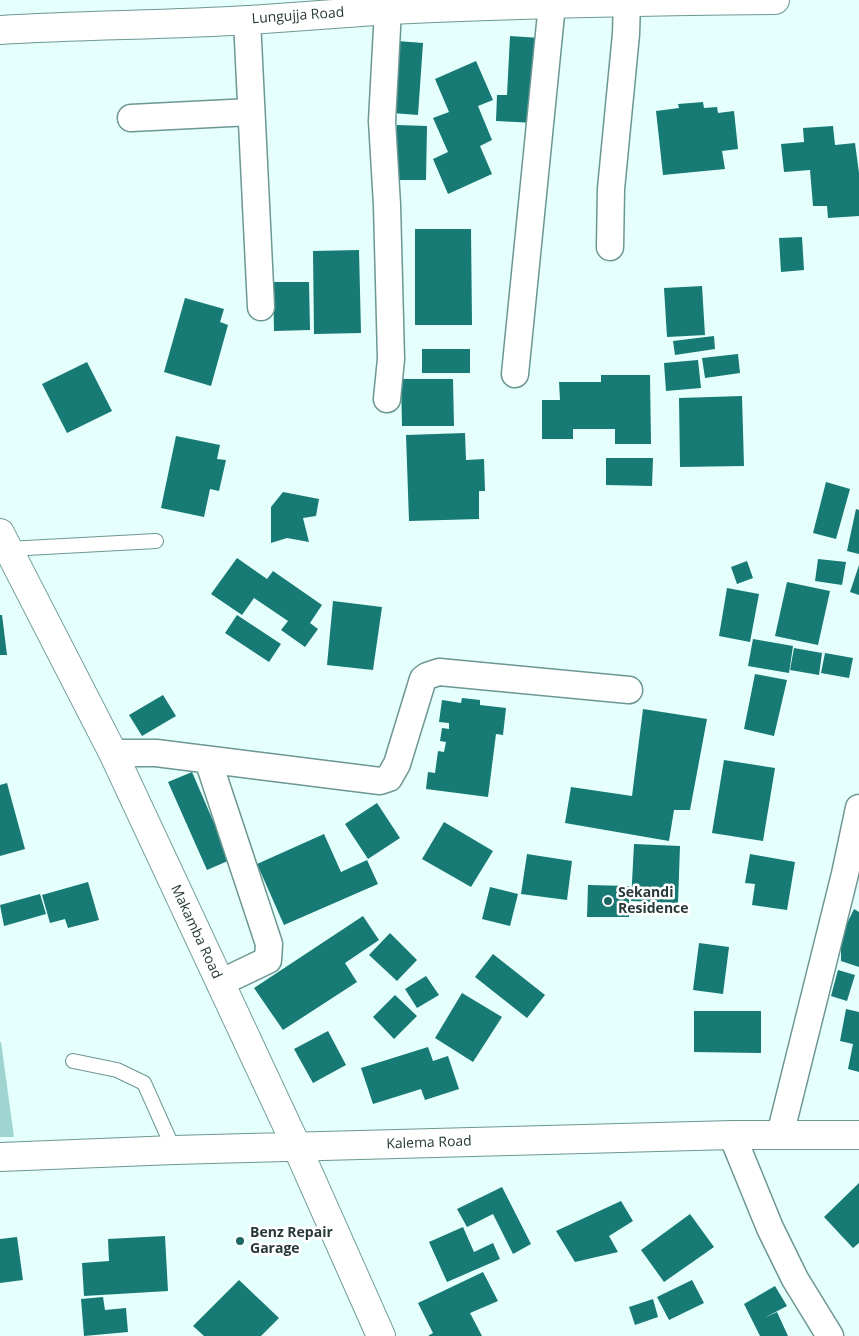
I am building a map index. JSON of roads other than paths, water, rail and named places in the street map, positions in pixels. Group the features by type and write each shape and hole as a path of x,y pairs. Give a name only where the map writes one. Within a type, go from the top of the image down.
{"street":[{"name":"Lungujja Road","path":"0,30 82,25 247,20 388,10 627,1 775,0"},
{"path":"610,247 611,189 626,34 627,1"},
{"path":"515,374 552,4"},
{"path":"387,399 391,359 387,205 382,121 388,10"},
{"path":"247,20 260,307"},
{"path":"131,118 251,112"},
{"name":"Makamba Road","path":"4,541 113,753 297,1147 381,1336"},
{"path":"113,753 156,753 380,781 389,778 397,764 423,679 426,676 439,672 629,690"},
{"path":"208,760 268,944 268,960 220,983"},
{"path":"780,1135 845,874 859,808"},
{"path":"732,1135 770,1228 796,1279 830,1336"},
{"name":"Kalema Road","path":"0,1158 174,1150 732,1135 859,1135"}],"lane":[{"path":"4,541 156,541"},
{"path":"74,1061 117,1070 144,1084 174,1150"}],"place":[{"name":"Sekandi Residence","path":"608,901"},
{"name":"Benz Repair Garage","path":"240,1241"}]}
